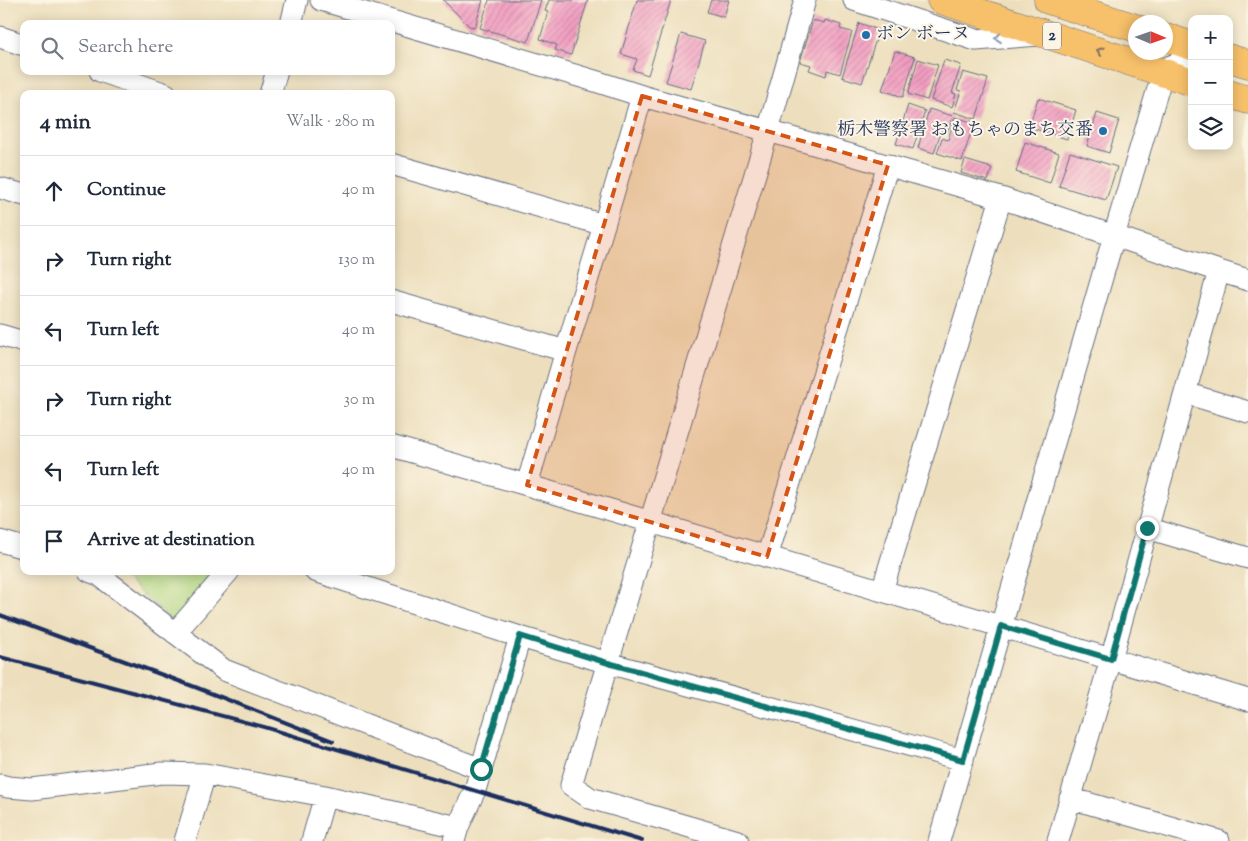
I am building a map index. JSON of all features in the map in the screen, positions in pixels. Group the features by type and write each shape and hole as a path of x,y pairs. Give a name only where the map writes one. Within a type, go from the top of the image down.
{"main road":[{"name":"2","path":"941,0 1188,81"},
{"name":"2","path":"1048,0 1128,25"},
{"path":"1173,39 1188,45"},
{"path":"1233,59 1248,64"},
{"path":"1233,95 1248,100"}],"street":[{"path":"292,20 298,0"},
{"path":"321,0 389,20"},
{"path":"738,841 590,798 571,785 768,131 805,0"},
{"path":"854,0 976,40 1047,34"},
{"path":"395,22 642,96 1001,198 1248,280"},
{"path":"0,37 20,44"},
{"path":"939,841 1163,72 1188,62"},
{"path":"111,75 155,90"},
{"path":"271,90 276,75"},
{"path":"527,485 642,96"},
{"path":"395,165 604,225"},
{"path":"767,557 888,165"},
{"path":"0,188 20,194"},
{"path":"882,591 1001,198"},
{"path":"1058,841 1111,659 1219,271"},
{"path":"395,302 566,351"},
{"path":"0,335 20,341"},
{"path":"1185,393 1248,412"},
{"path":"395,447 1248,700"},
{"path":"1147,528 1248,558"},
{"path":"0,541 20,547"},
{"path":"99,575 224,670 481,769"},
{"path":"175,633 226,575"},
{"path":"328,575 608,663 963,760"},
{"path":"0,785 32,789 162,773 205,774 325,796 456,834 475,790 520,636"},
{"path":"185,841 205,774"},
{"path":"312,841 325,796"},
{"path":"1070,798 1219,841"}],"highlighted area":[{"path":"642,96 888,165 767,557 527,485"}],"green space":[{"path":"121,575 210,575 173,622"}],"building":[{"path":"443,0 483,0 475,27 469,26"},
{"path":"489,0 541,0 528,42 480,28"},
{"path":"549,0 588,0 571,55 555,50 557,45 540,39 548,12 545,11"},
{"path":"637,0 671,0 648,75 633,70 637,59 621,54"},
{"path":"711,0 729,0 724,17 707,12"},
{"path":"813,20 824,23 825,20 841,25 840,29 852,32 840,74 827,70 826,76 809,70 811,65 800,62"},
{"path":"859,23 879,30 862,83 842,77"},
{"path":"681,34 705,41 691,89 666,82"},
{"path":"895,51 915,57 903,97 882,90"},
{"path":"918,59 938,65 927,100 908,94"},
{"path":"944,60 961,65 952,93 956,94 952,107 931,100"},
{"path":"963,72 988,79 976,119 954,112 961,91 957,90"},
{"path":"1038,98 1076,110 1067,139 1029,127"},
{"path":"908,105 925,111 913,149 896,144"},
{"path":"929,109 953,116 947,133 941,131 934,153 918,148"},
{"path":"1097,113 1119,120 1109,153 1087,146"},
{"path":"955,117 974,123 962,161 937,153 942,138 948,140"},
{"path":"1025,142 1059,153 1050,183 1016,172"},
{"path":"1070,152 1117,167 1106,200 1059,186"},
{"path":"965,160 992,168 988,181 961,173"}],"railway":[{"path":"0,615 195,687 333,741"},
{"path":"0,657 264,727 642,841"}],"place":[{"name":"ボン ボーヌ","path":"866,35"},
{"name":"栃木警察署 おもちゃのまち交番","path":"1103,131"}],"route":[{"path":"481,769 520,636 608,663 963,760 1001,626 1111,659 1147,528"}]}
